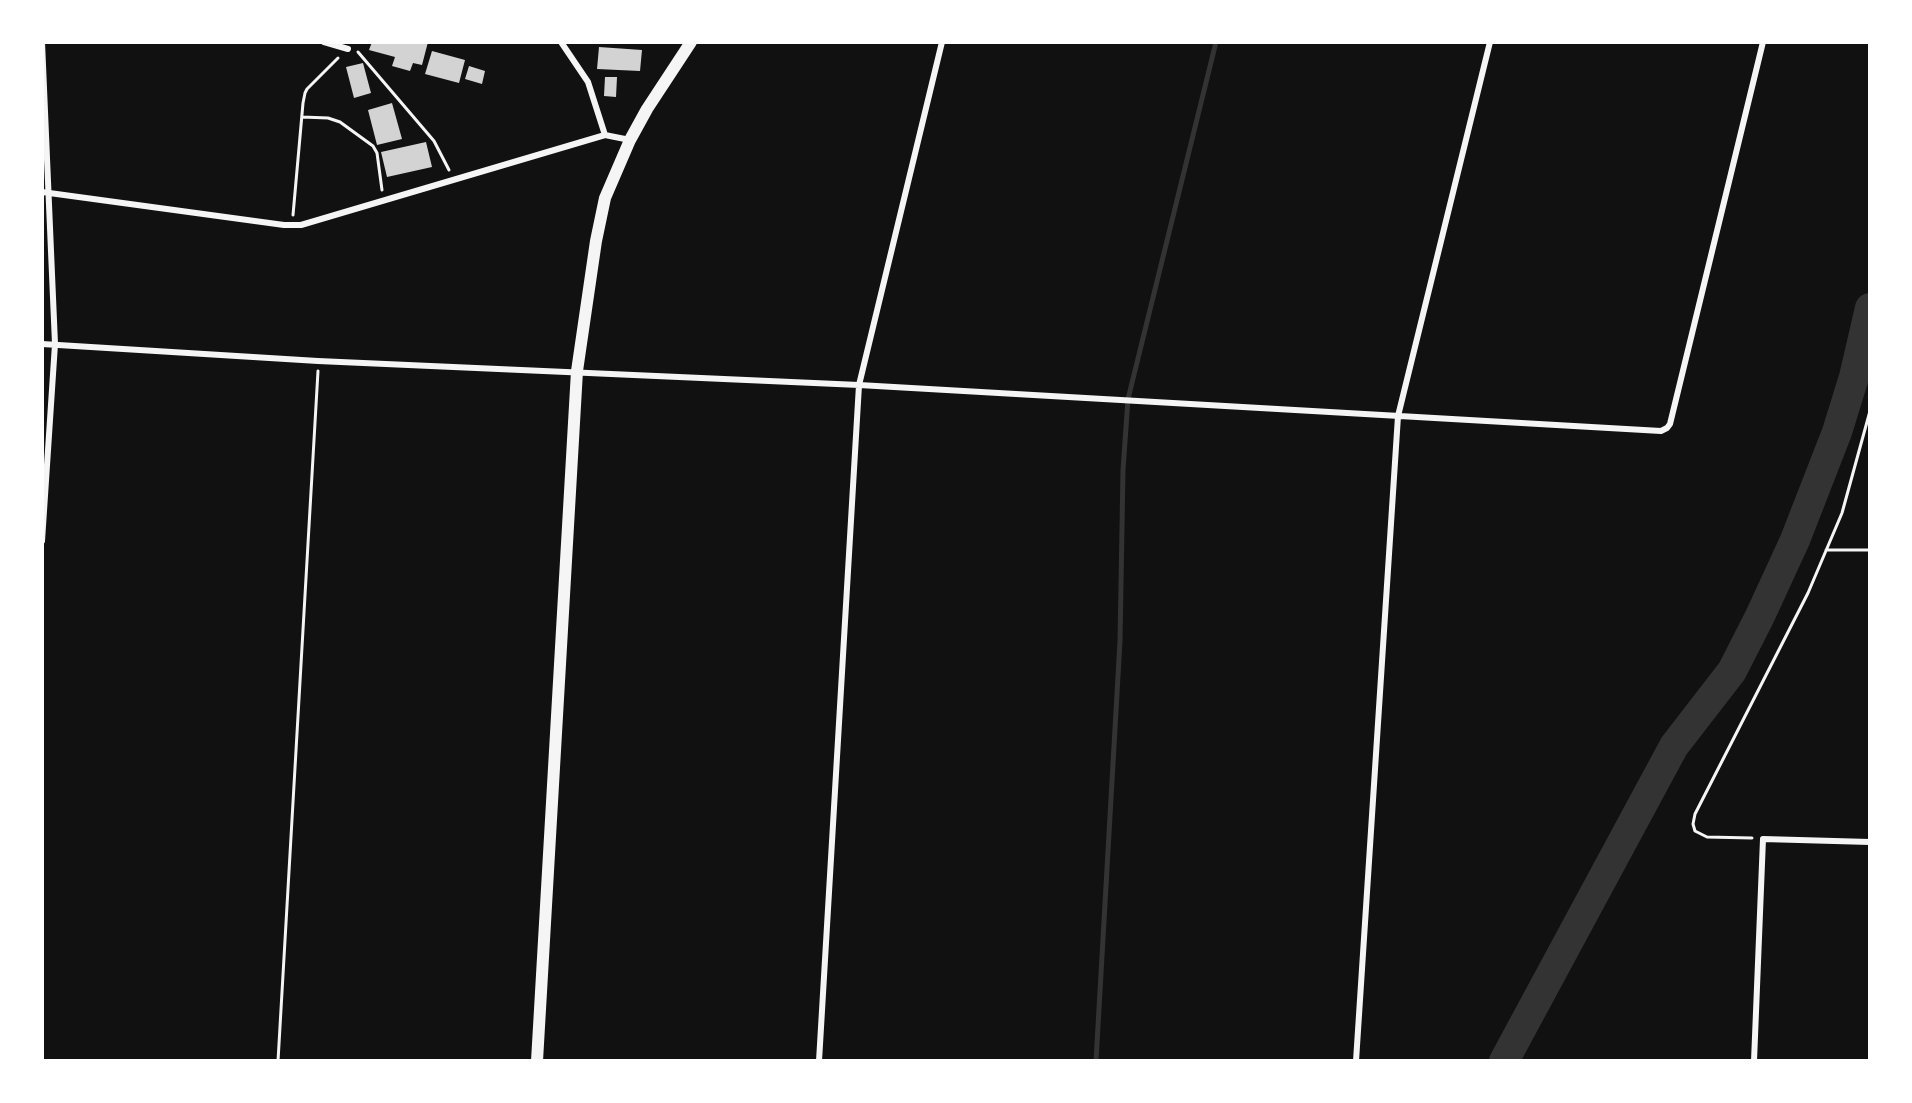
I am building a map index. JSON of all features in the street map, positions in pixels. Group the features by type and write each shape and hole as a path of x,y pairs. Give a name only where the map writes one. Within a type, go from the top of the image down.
{"main road":[{"path":"537,1061 577,371 596,241 605,198 630,140 647,109 691,42"}],"street":[{"path":"42,42 45,192 55,344 42,542"},
{"path":"324,42 348,50"},
{"path":"561,42 588,82 605,135"},
{"path":"819,1061 859,384 942,42"},
{"path":"1356,1061 1398,416 1490,42"},
{"path":"42,344 318,361 859,384 1662,431 1670,424 1763,42"},
{"path":"45,192 301,225 605,135 630,140"},
{"path":"1754,1061 1763,838 1870,842"}],"path":[{"path":"292,225 303,103 307,89 353,46 434,141 453,180"},
{"path":"302,117 328,118 340,122 373,146 377,153 384,201"},
{"path":"278,1061 318,361"},
{"path":"1763,838 1707,837 1695,831 1693,824 1695,814 1788,634 1826,550 1842,513 1870,411"},
{"path":"1826,550 1870,550"}],"building":[{"path":"372,42 428,42 422,65 413,63 410,71 392,66 395,57 369,50"},
{"path":"599,47 642,50 640,71 597,69"},
{"path":"432,51 465,60 459,83 425,74"},
{"path":"363,63 371,93 354,98 346,67"},
{"path":"469,66 485,71 482,84 465,79"},
{"path":"605,77 617,77 616,97 604,96"},
{"path":"392,103 402,139 377,145 368,110"},
{"path":"426,142 432,167 387,177 381,152"}],"waterway":[{"path":"1096,1061 1120,641 1123,470 1128,399 1216,42"},
{"path":"1504,1061 1674,746 1732,671 1760,616 1795,540 1837,432 1854,377 1870,308"}]}
